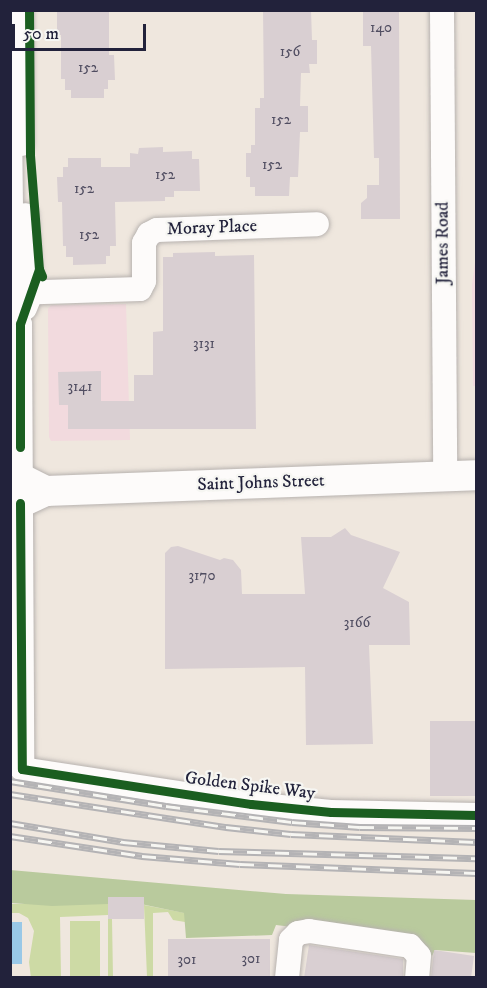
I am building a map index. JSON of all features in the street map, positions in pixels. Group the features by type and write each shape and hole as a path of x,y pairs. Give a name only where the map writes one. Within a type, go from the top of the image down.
{"main road":[{"name":"Saint Johns Street","path":"21,491 477,475"}],"street":[{"path":"21,10 13,132 22,293 20,324 21,491"},
{"name":"James Road","path":"442,10 445,475"},
{"name":"Moray Place","path":"22,293 140,289 144,281 144,243 149,234 157,230 317,225"},
{"name":"Golden Spike Way","path":"21,491 22,769 251,804 332,812 477,815"},
{"path":"286,978 291,940 298,933 309,931 410,946 419,956 417,978"}],"shaded area":[{"path":"476,254 476,386 473,386 472,285"},
{"path":"126,304 130,440 51,441 49,437 48,309 51,305"}],"green space":[{"path":"10,870 286,894 476,900 476,953 435,950 432,956 423,943 276,925 272,935 186,938 184,913 136,903 52,906 11,903"},
{"path":"11,904 108,904 112,919 113,977 108,977 108,915 60,917 61,977 31,978 29,962 34,931 28,918 19,913 11,913"},
{"path":"144,905 185,913 185,922 173,920 168,912 153,913 153,977 147,977"},
{"path":"70,921 100,921 100,977 70,977"}],"water":[{"path":"11,922 22,922 22,964 11,964"}],"building":[{"path":"57,10 109,10 109,55 114,55 115,80 108,80 108,89 104,89 104,98 71,98 71,90 65,90 65,79 61,79 61,35 57,35"},
{"path":"263,10 311,10 312,40 317,40 317,64 309,64 310,73 301,73 300,106 308,106 308,132 300,132 298,177 290,177 289,196 255,196 255,187 250,187 250,177 246,177 246,153 251,153 251,145 255,145 255,108 260,108 260,98 264,98"},
{"path":"363,10 399,10 400,219 361,219 361,203 367,198 367,185 379,185 379,158 374,158 371,46 363,46"},
{"path":"163,147 163,152 192,151 192,159 199,159 200,191 174,191 174,197 165,197 165,201 115,202 116,246 110,246 110,256 106,256 106,264 73,265 73,257 66,257 66,246 63,246 62,202 58,202 57,177 63,177 63,167 68,167 68,158 101,158 101,167 130,167 130,153 138,154 139,148"},
{"path":"215,252 215,256 254,255 256,429 68,429 68,405 59,405 58,372 101,371 101,401 134,401 134,375 153,375 153,332 163,331 163,257 173,257 173,253"},
{"path":"345,528 351,535 400,552 383,588 409,602 410,645 369,645 373,744 306,745 305,667 165,669 165,553 171,547 178,546 220,560 224,558 233,560 241,570 242,594 305,594 301,537 331,537"},
{"path":"430,721 476,721 476,796 430,796"},
{"path":"108,897 144,897 144,919 108,919"},
{"path":"168,939 270,939 270,978 168,978"},
{"path":"309,945 403,959 403,978 304,978"},
{"path":"434,950 474,956 471,978 431,978"}],"railway":[{"path":"10,781 166,806 292,822 360,827 476,828"},
{"path":"10,794 226,827 291,834 476,842"},
{"path":"10,823 123,842 219,851 476,858"},
{"path":"10,836 142,856 240,864 476,873"}],"cycle path":[{"path":"29,10 30,155 39,269 42,276"},
{"path":"20,447 20,324 39,269"},
{"path":"20,503 22,769 251,804 331,812 476,815"}]}
